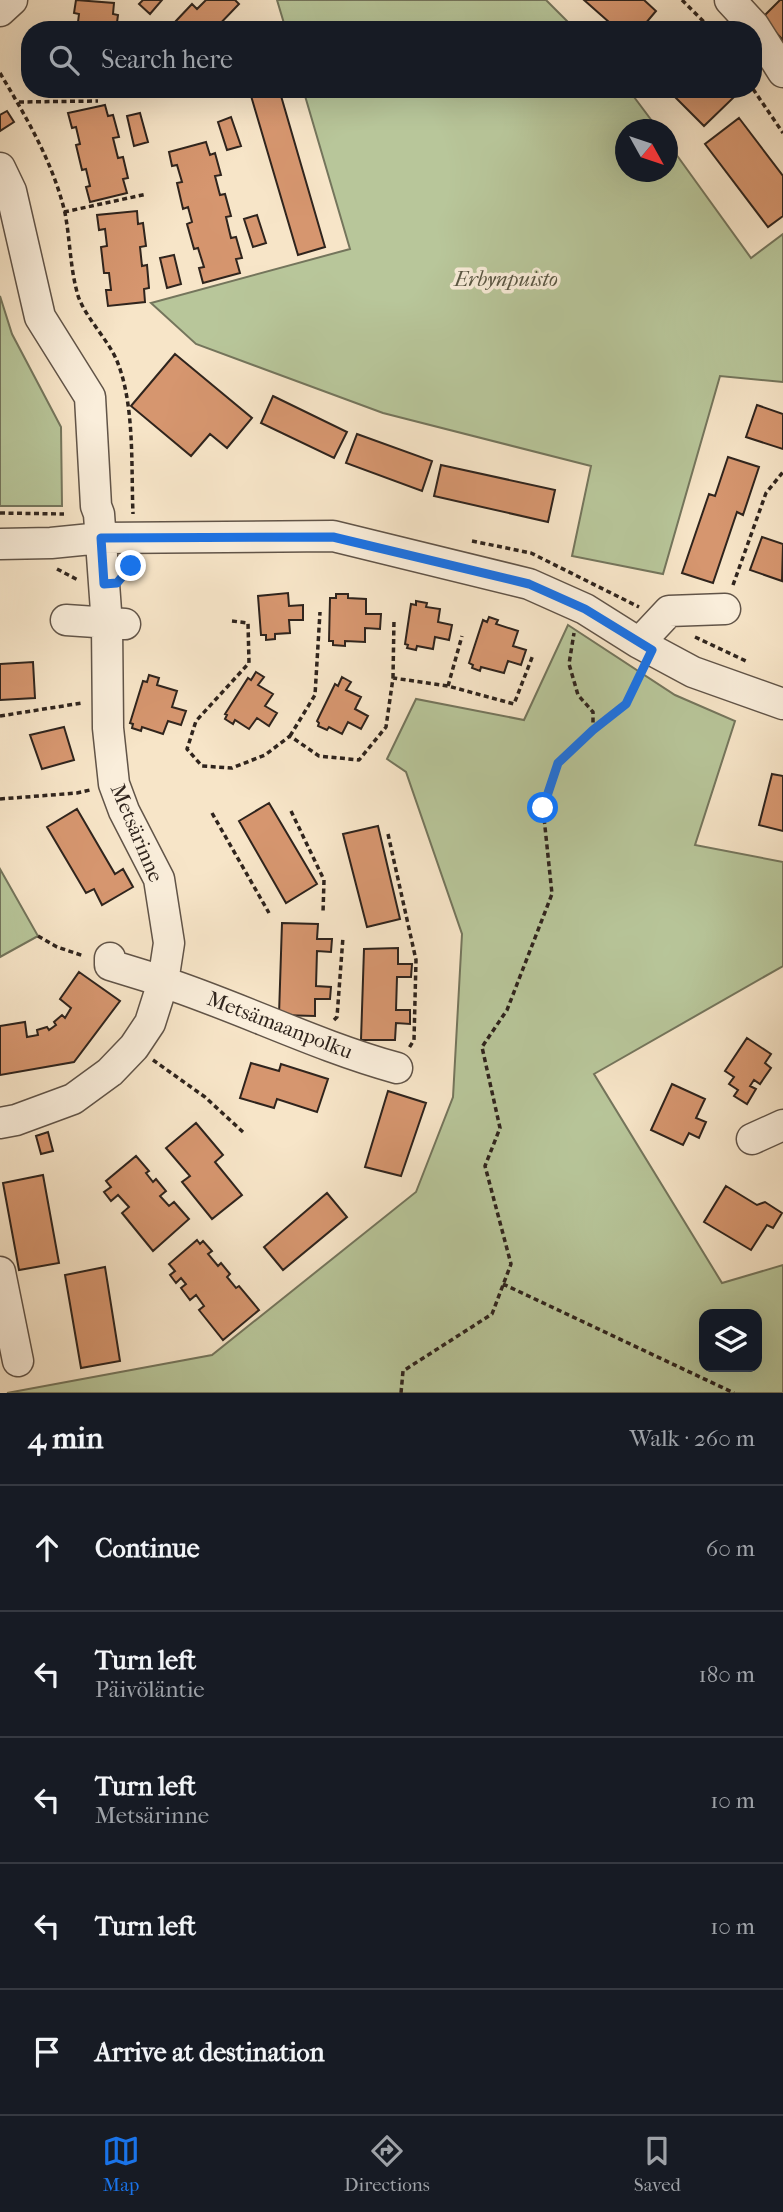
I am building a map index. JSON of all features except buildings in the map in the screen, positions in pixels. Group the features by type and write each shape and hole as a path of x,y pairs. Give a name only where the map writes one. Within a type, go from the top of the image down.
{"street":[{"path":"0,11 12,0"},
{"path":"730,0 749,21"},
{"path":"762,39 783,72"},
{"name":"Metsärinne","path":"0,168 11,191 40,317 90,397 96,506 101,538 97,585 116,624 108,728 114,784 124,811 159,879 169,943 156,979 150,1023 134,1046 110,1072 73,1099 16,1120 0,1123"},
{"path":"0,544 101,538 333,537 529,584 585,609 693,672 783,704"},
{"path":"646,646 669,611 725,609"},
{"path":"66,620 116,624"},
{"name":"Metsämaanpolku","path":"110,961 319,1042 397,1068"},
{"path":"752,1139 783,1125"},
{"path":"0,1272 18,1361"}],"path":[{"path":"682,0 703,21"},
{"path":"0,73 19,102 50,168 64,212 77,295 116,358 124,381 129,420 133,514"},
{"path":"759,98 783,133"},
{"path":"19,102 98,102"},
{"path":"64,212 147,194"},
{"path":"725,609 766,493 783,472"},
{"path":"0,513 51,514"},
{"path":"52,566 97,585"},
{"path":"232,621 248,623 249,663 196,721 187,748 202,766 232,768 265,755 290,736 315,695 320,612"},
{"path":"290,736 319,756 359,760 386,727 393,678 394,619"},
{"path":"448,686 462,636"},
{"path":"573,636 569,664 578,695 593,712 593,730"},
{"path":"401,1393 403,1371 492,1314 511,1264 485,1166 500,1128 482,1047 507,1010 552,894 543,808 558,763 626,704 646,646"},
{"path":"393,678 448,686 514,704 533,655"},
{"path":"0,716 94,701"},
{"path":"0,799 95,789"},
{"path":"291,811 324,880 323,913"},
{"path":"212,813 269,913"},
{"path":"388,834 416,960 414,1041 397,1068"},
{"path":"38,936 57,947 110,961"},
{"path":"319,1042 337,1017 343,937"},
{"path":"134,1046 205,1097 244,1133"},
{"path":"503,1284 734,1393"}],"green space":[{"path":"277,0 546,0 567,21 283,21"},
{"name":"Erbynpuisto","path":"306,98 635,98 650,119 615,119 615,182 678,182 678,157 751,258 783,234 783,382 720,376 663,574 572,556 591,466 383,413 196,344 151,303 350,249"},
{"path":"0,296 12,334 61,427 62,506 0,506"},
{"path":"568,625 675,695 735,721 695,845 783,862 783,966 594,1074 722,1283 783,1265 783,1393 7,1393 212,1355 416,1192 453,1097 462,934 406,772 387,759 416,699 524,720"},
{"path":"0,869 38,936 0,957"}],"route":[{"path":"131,566 117,583 104,584 101,538 333,537 529,584 585,609 652,650 626,704 558,763 543,808"}]}
